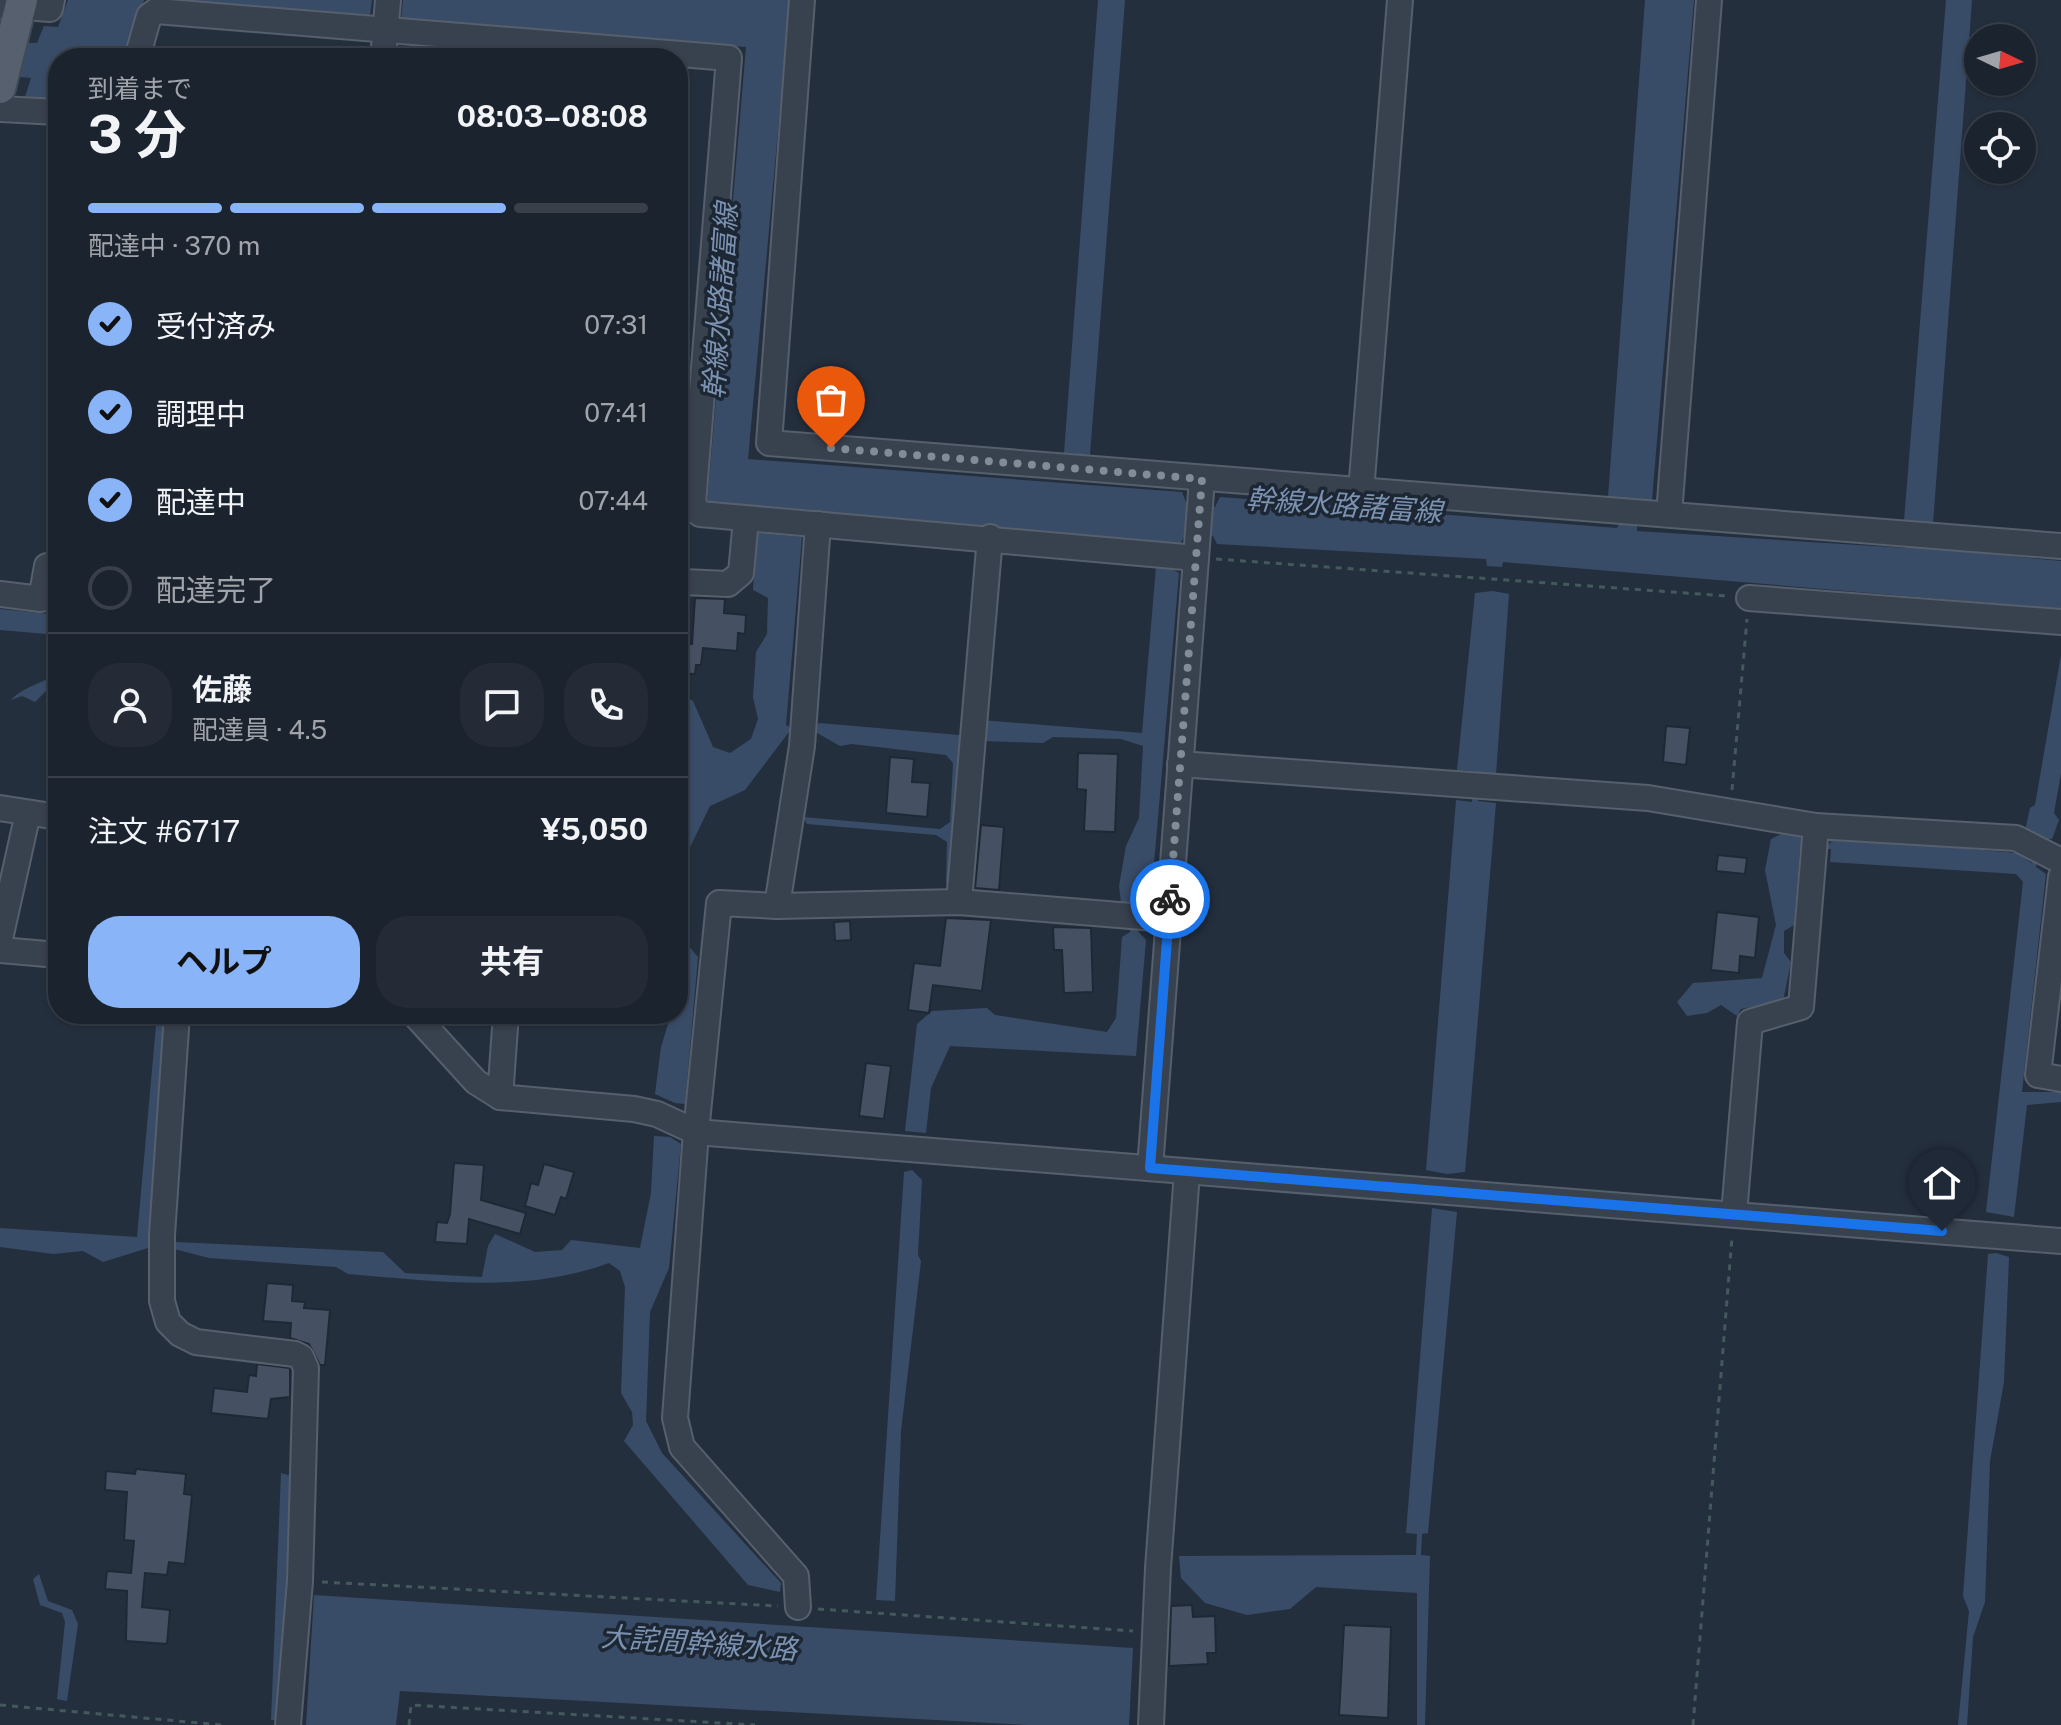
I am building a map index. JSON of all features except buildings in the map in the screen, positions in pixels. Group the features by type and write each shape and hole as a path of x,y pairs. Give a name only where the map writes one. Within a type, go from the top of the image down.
{"main road":[{"path":"1,93 14,11"}],"street":[{"path":"14,11 50,9 52,0"},
{"path":"802,0 769,443 1202,489 1361,492 2061,546"},
{"path":"1361,492 1400,0"},
{"path":"1669,514 1709,0"},
{"path":"384,48 388,2"},
{"path":"140,48 149,16 156,11 606,48"},
{"path":"688,55 729,58 693,504 700,514 990,537 1197,548"},
{"path":"1,93 48,109"},
{"path":"1150,1168 1202,489"},
{"path":"688,582 728,584 741,573 746,519"},
{"path":"777,906 802,746 818,524"},
{"path":"959,902 990,537"},
{"path":"0,594 41,599 48,566"},
{"path":"1749,598 2061,622"},
{"path":"1180,764 1648,798 1730,810 1815,840 2016,838 2045,852"},
{"path":"0,808 48,816"},
{"path":"0,939 28,813"},
{"path":"1734,1214 1750,1022 1801,1007 1815,840"},
{"path":"2061,877 2038,1075 2061,1079"},
{"path":"798,1607 796,1576 682,1447 675,1418 696,1132 719,903 777,906 959,902 1168,919"},
{"path":"0,950 48,954"},
{"path":"176,1024 162,1235 162,1301 168,1322 180,1334 196,1342 301,1357 306,1368 300,1581 288,1725"},
{"path":"423,1024 476,1082 500,1097 634,1109 657,1114 696,1132 2061,1241"},
{"path":"500,1097 505,1024"},
{"path":"1151,1725 1158,1568 1187,1172"}],"path":[{"path":"1197,548 1749,598 1730,810"},
{"path":"1693,1725 1734,1214"},
{"path":"300,1581 798,1607 1157,1633"},
{"path":"0,1705 222,1725"},
{"path":"409,1725 411,1705 755,1725"}],"water":[{"path":"68,0 144,0 127,48 48,48 48,98 25,97 31,78 0,75 0,42 37,43 44,26 58,27"},
{"path":"176,0 372,0 370,15"},
{"path":"403,0 790,0 748,459 1182,492 1187,505 1215,507 1220,497 1617,528 1619,524 1637,525 1637,531 1906,548 1908,544 1927,543 1927,548 2061,561 2061,609 1503,562 1502,567 1487,566 1486,559 1217,544 1213,536 1186,533 1179,546 707,505 746,47 401,20"},
{"path":"1098,0 1125,0 1090,455 1064,453"},
{"path":"1645,0 1694,0 1652,500 1608,497"},
{"path":"1946,0 1972,0 1970,24 1964,24 1965,96 1933,524 1904,521"},
{"path":"756,533 802,537 786,725 792,728 745,790 710,806 688,851 688,698 693,701 713,747 730,753 751,739 758,719 753,697 756,652 767,634 768,598 753,590"},
{"path":"1167,566 1179,573 1151,899 1139,906 1136,929 1146,940 1136,1056 950,1046 931,1088 926,1133 905,1131 917,1024 932,1011 987,1008 995,1015 1107,1032 1116,1018 1122,937 1130,932 1134,906 1121,903 1119,886 1126,846 1139,818 1143,746 1121,739 1053,737 1043,743 983,741 981,720 1142,733 1156,567"},
{"path":"1493,591 1509,594 1496,774 1481,774 1478,801 1496,803 1465,1172 1447,1174 1426,1170 1456,800 1472,802 1474,771 1457,770 1475,593"},
{"path":"0,609 48,614 48,634 0,630"},
{"path":"2061,655 2061,773 2054,813 2059,820 2052,839 2042,839 2036,867 2046,874 2022,1092 2061,1092 2061,1102 2027,1105 2014,1217 1986,1212 2023,882 2016,874 1830,862 1831,849 1800,849 1794,925 1784,931 1784,953 1791,962 1783,1001 1741,1009 1737,1016 1721,1005 1707,1013 1687,1016 1677,1002 1693,983 1762,978 1776,925 1765,870 1771,839 1785,832 1803,834 1802,844 1830,844 1832,837 2017,853 2032,863 2037,837 2025,831 2030,808 2035,805"},
{"path":"48,679 48,689 35,702 22,696 11,700 22,691"},
{"path":"819,723 959,735 966,742 957,766 951,880 946,883 947,842 936,835 807,824 803,817 940,829 950,822 953,763 946,755 852,744 840,746 812,730"},
{"path":"688,945 698,957 685,1104 655,1094 661,1047 668,1024 688,1024"},
{"path":"156,1024 163,1024 151,1247 103,1262 83,1251 53,1254 0,1247 0,1228 137,1237"},
{"path":"654,1136 670,1137 681,1144 669,1268 650,1312 646,1421 662,1453 781,1583 780,1592 748,1585 624,1441 633,1425 632,1412 621,1393 625,1287 620,1271 609,1263 545,1279 447,1282 348,1274 336,1267 209,1258 174,1249 176,1242 383,1252 405,1273 482,1277 488,1246 495,1234 535,1252 562,1250 571,1240 640,1248 651,1193"},
{"path":"912,1170 922,1180 918,1255 921,1261 901,1431 895,1601 876,1600 904,1172"},
{"path":"1432,1208 1457,1212 1428,1533 1422,1534 1421,1555 1430,1556 1425,1725 1417,1725 1417,1593 1316,1587 1290,1609 1247,1615 1205,1603 1181,1578 1179,1556 1416,1555 1417,1534 1406,1533"},
{"path":"1988,1254 2009,1257 2004,1382 1990,1461 1985,1602 1973,1637 1967,1725 1958,1725 1969,1611 1963,1596"},
{"path":"281,1473 291,1476 281,1720 271,1720"},
{"path":"39,1574 48,1601 72,1610 78,1624 67,1701 57,1699 65,1622 62,1613 40,1605 33,1579"},
{"name":"大詫間幹線水路","path":"314,1595 1133,1648 1129,1725 1028,1725 400,1691 396,1725 306,1725"}],"way so far":[{"path":"831,448 1202,479 1170,899"}],"route":[{"path":"1170,899 1150,1168 1942,1231"}],"water label":[{"name":"幹線水路諸富線","path":"720,301"},
{"name":"幹線水路諸富線","path":"1344,505"}]}
